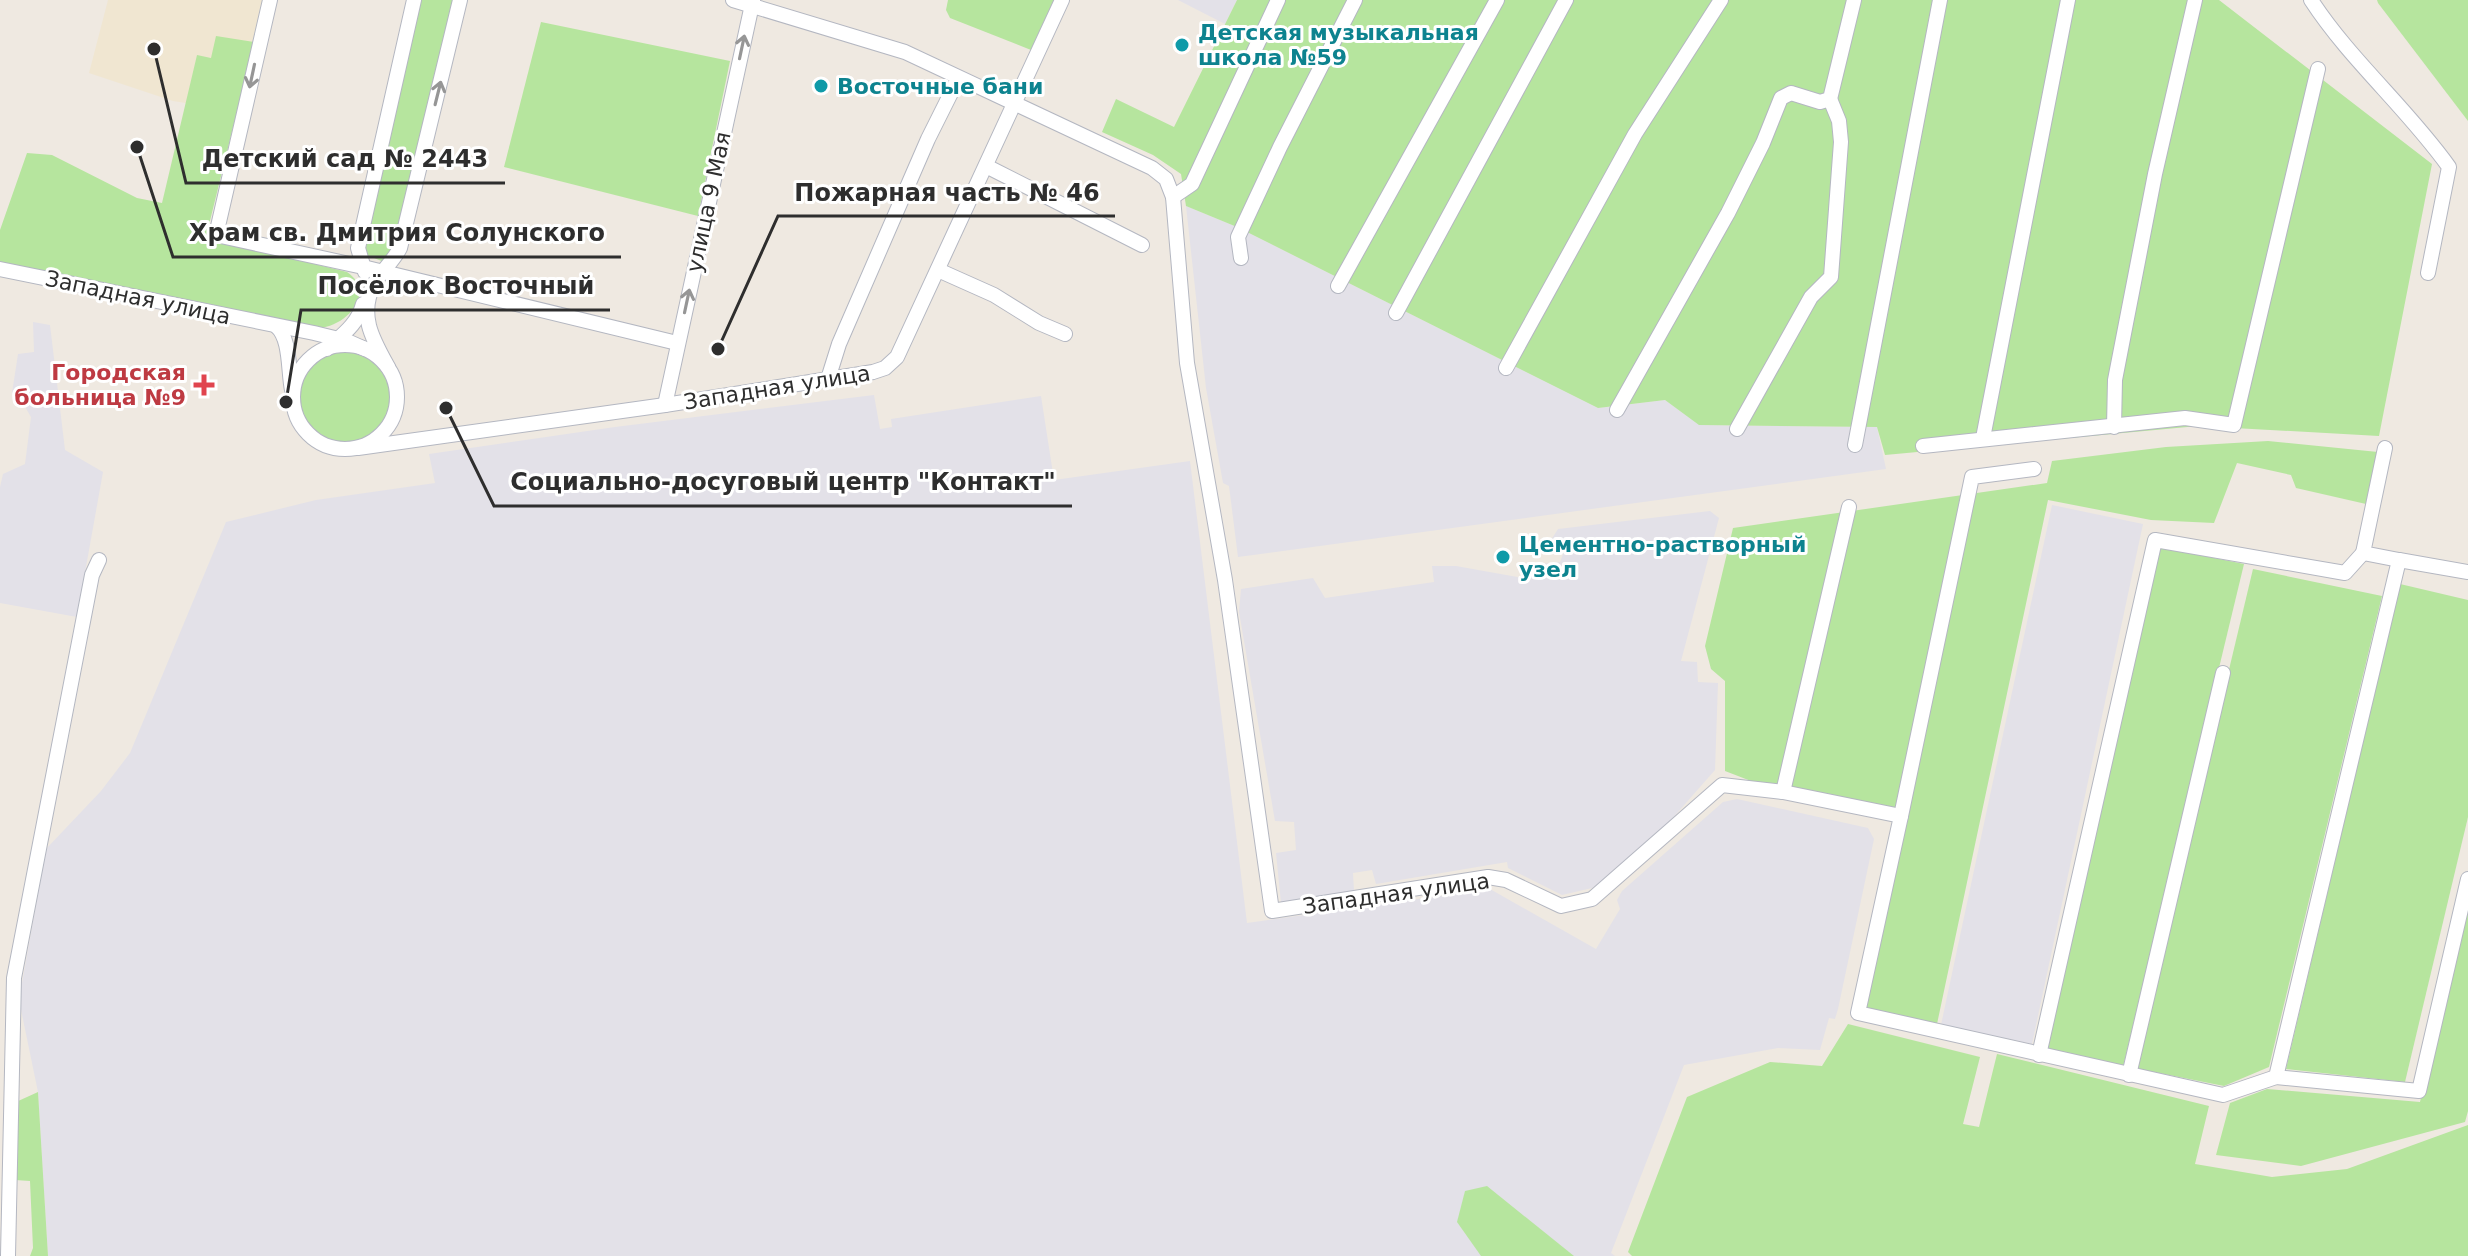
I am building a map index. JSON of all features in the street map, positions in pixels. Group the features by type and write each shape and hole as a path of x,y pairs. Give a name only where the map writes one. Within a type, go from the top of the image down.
{"street":[{"path":"270,0 216,235 677,343"},
{"path":"293,397 296,379 303,366 332,344 360,315 368,288 358,248 414,0"},
{"path":"406,440 394,380 374,343 366,316 372,288 400,248 460,0"},
{"path":"733,0 752,2 905,52 1152,168 1166,179 1173,197 1192,184 1278,0"},
{"name":"Западная улица","path":"358,448 665,405 885,368 897,357 1062,0"},
{"path":"1241,258 1238,237 1355,0"},
{"path":"1338,286 1497,0"},
{"path":"1396,313 1566,0"},
{"path":"1506,368 1635,134 1721,0"},
{"path":"1737,429 1811,297 1831,277 1841,142 1839,121 1830,99 1854,0"},
{"path":"1855,445 1940,0"},
{"path":"1983,438 2068,0"},
{"path":"2114,427 2115,380 2155,174 2195,0"},
{"path":"2311,0 2330,29 2424,132 2449,167 2428,273"},
{"name":"улица 9 Мая","path":"665,405 752,2"},
{"path":"1923,446 2185,418 2234,425 2318,69"},
{"path":"828,379 839,344 928,139 958,79"},
{"path":"1617,410 1728,213 1781,98 1791,93 1820,102 1830,99"},
{"path":"986,166 1142,245"},
{"name":"Западная улица","path":"1173,197 1187,363 1225,580 1272,911 1488,877 1506,880 1561,906 1592,899 1722,785 1783,792 1901,816"},
{"name":"Западная улица","path":"0,269 276,326 332,344 365,349 388,367"},
{"path":"938,270 994,295 1039,323 1065,334"},
{"path":"276,326 282,330 300,423 315,440 335,449 358,448 371,442 388,427 397,399"},
{"path":"2039,1055 2155,540 2345,573 2363,553 2385,448"},
{"path":"2034,469 1972,477 1858,1013 2223,1095 2276,1077 2419,1091 2468,879"},
{"path":"1783,792 1849,507"},
{"path":"2363,553 2468,572"},
{"path":"8,1256 14,978 92,575 99,560"},
{"path":"2276,1077 2399,560"},
{"path":"2129,1075 2223,673"}],"shaded area":[{"path":"108,0 264,0 254,42 211,58 197,56 186,103 89,73"},
{"path":"1178,0 1237,0 1225,24"},
{"path":"1186,206 1237,227 1598,408 1665,400 1700,425 1877,427 1886,469 1238,557 1229,486 1223,483 1206,388"},
{"path":"33,322 50,325 65,450 103,472 77,617 0,603 0,487 3,474 25,464 31,417 24,405 26,395 12,393 18,354 34,352"},
{"path":"874,395 880,429 892,427 891,419 1041,396 1054,480 1190,461 1247,923 1490,889 1596,949 1620,909 1617,900 1622,891 1723,802 1737,799 1868,828 1874,839 1838,1009 1835,1019 1829,1018 1820,1050 1778,1048 1684,1065 1611,1253 1615,1256 48,1256 38,1092 19,1000 46,849 101,791 130,753 226,522 316,500 435,483 429,454"},
{"path":"2052,505 2143,524 2032,1044 1941,1025"},
{"path":"1710,511 1719,518 1681,661 1697,662 1698,682 1718,683 1715,770 1671,820 1611,875 1592,888 1562,895 1508,868 1507,862 1376,884 1372,870 1353,873 1354,891 1281,903 1276,853 1296,850 1294,822 1275,821 1239,612 1241,589 1313,578 1325,598 1434,582 1432,566 1456,566 1523,578 1524,566 1560,562 1565,549 1551,540 1558,529"}],"green space":[{"path":"420,0 454,0 394,255 384,262 364,254 363,247"},
{"path":"948,0 1054,0 1031,50 950,18 946,10"},
{"path":"1237,0 2219,0 2432,164 2379,436 2198,426 1885,455 1877,427 1699,425 1665,400 1598,408 1237,227 1186,206 1181,174 1153,155 1102,132 1116,99 1174,127"},
{"path":"2377,0 2468,0 2468,121 2378,3"},
{"path":"541,22 730,61 698,216 504,167"},
{"path":"216,36 254,42 206,237 347,272 356,280 359,289 359,298 348,315 319,328 0,263 0,230 27,153 52,155 137,198 162,203 197,55 211,58"},
{"path":"346,351 364,355 378,365 388,379 392,397 388,415 378,429 364,439 346,443 328,439 314,429 304,415 300,397 304,379 314,365 328,355"},
{"path":"2268,441 2378,452 2366,504 2296,488 2291,475 2237,463 2214,523 2151,520 2048,500 1937,1024 1866,1008 1908,812 1751,781 1725,771 1725,681 1711,669 1705,646 1733,528 2047,483 2052,461 2166,447"},
{"path":"2160,547 2244,564 2123,1067 2045,1049"},
{"path":"2253,569 2382,596 2269,1067 2224,1086 2134,1068"},
{"path":"2400,584 2468,600 2468,817 2405,1082 2286,1069"},
{"path":"2468,896 2468,1111 2465,1122 2301,1166 2216,1155 2230,1103 2267,1089 2420,1102"},
{"path":"1848,1024 1980,1057 1963,1124 1979,1127 1997,1054 2209,1106 2195,1164 2272,1177 2347,1169 2468,1125 2468,1256 1632,1256 1628,1252 1687,1097 1770,1062 1822,1066"},
{"path":"38,1092 48,1256 30,1256 33,1248 30,1181 15,1180 16,1102"},
{"path":"1487,1186 1574,1256 1481,1256 1457,1222 1465,1191"}],"place":[{"name":"Детская музыкальная школа №59","path":"1182,45"},
{"name":"Детский сад № 2443","path":"154,49"},
{"name":"Восточные бани","path":"821,86"},
{"name":"Храм св. Дмитрия Солунского","path":"137,147"},
{"name":"Пожарная часть № 46","path":"718,349"},
{"name":"Городская больница №9","path":"204,385"},
{"name":"Посёлок Восточный","path":"286,402"},
{"name":"Социально-досуговый центр \"Контакт\"","path":"446,408"},
{"name":"Цементно-растворный узел","path":"1503,557"}]}
